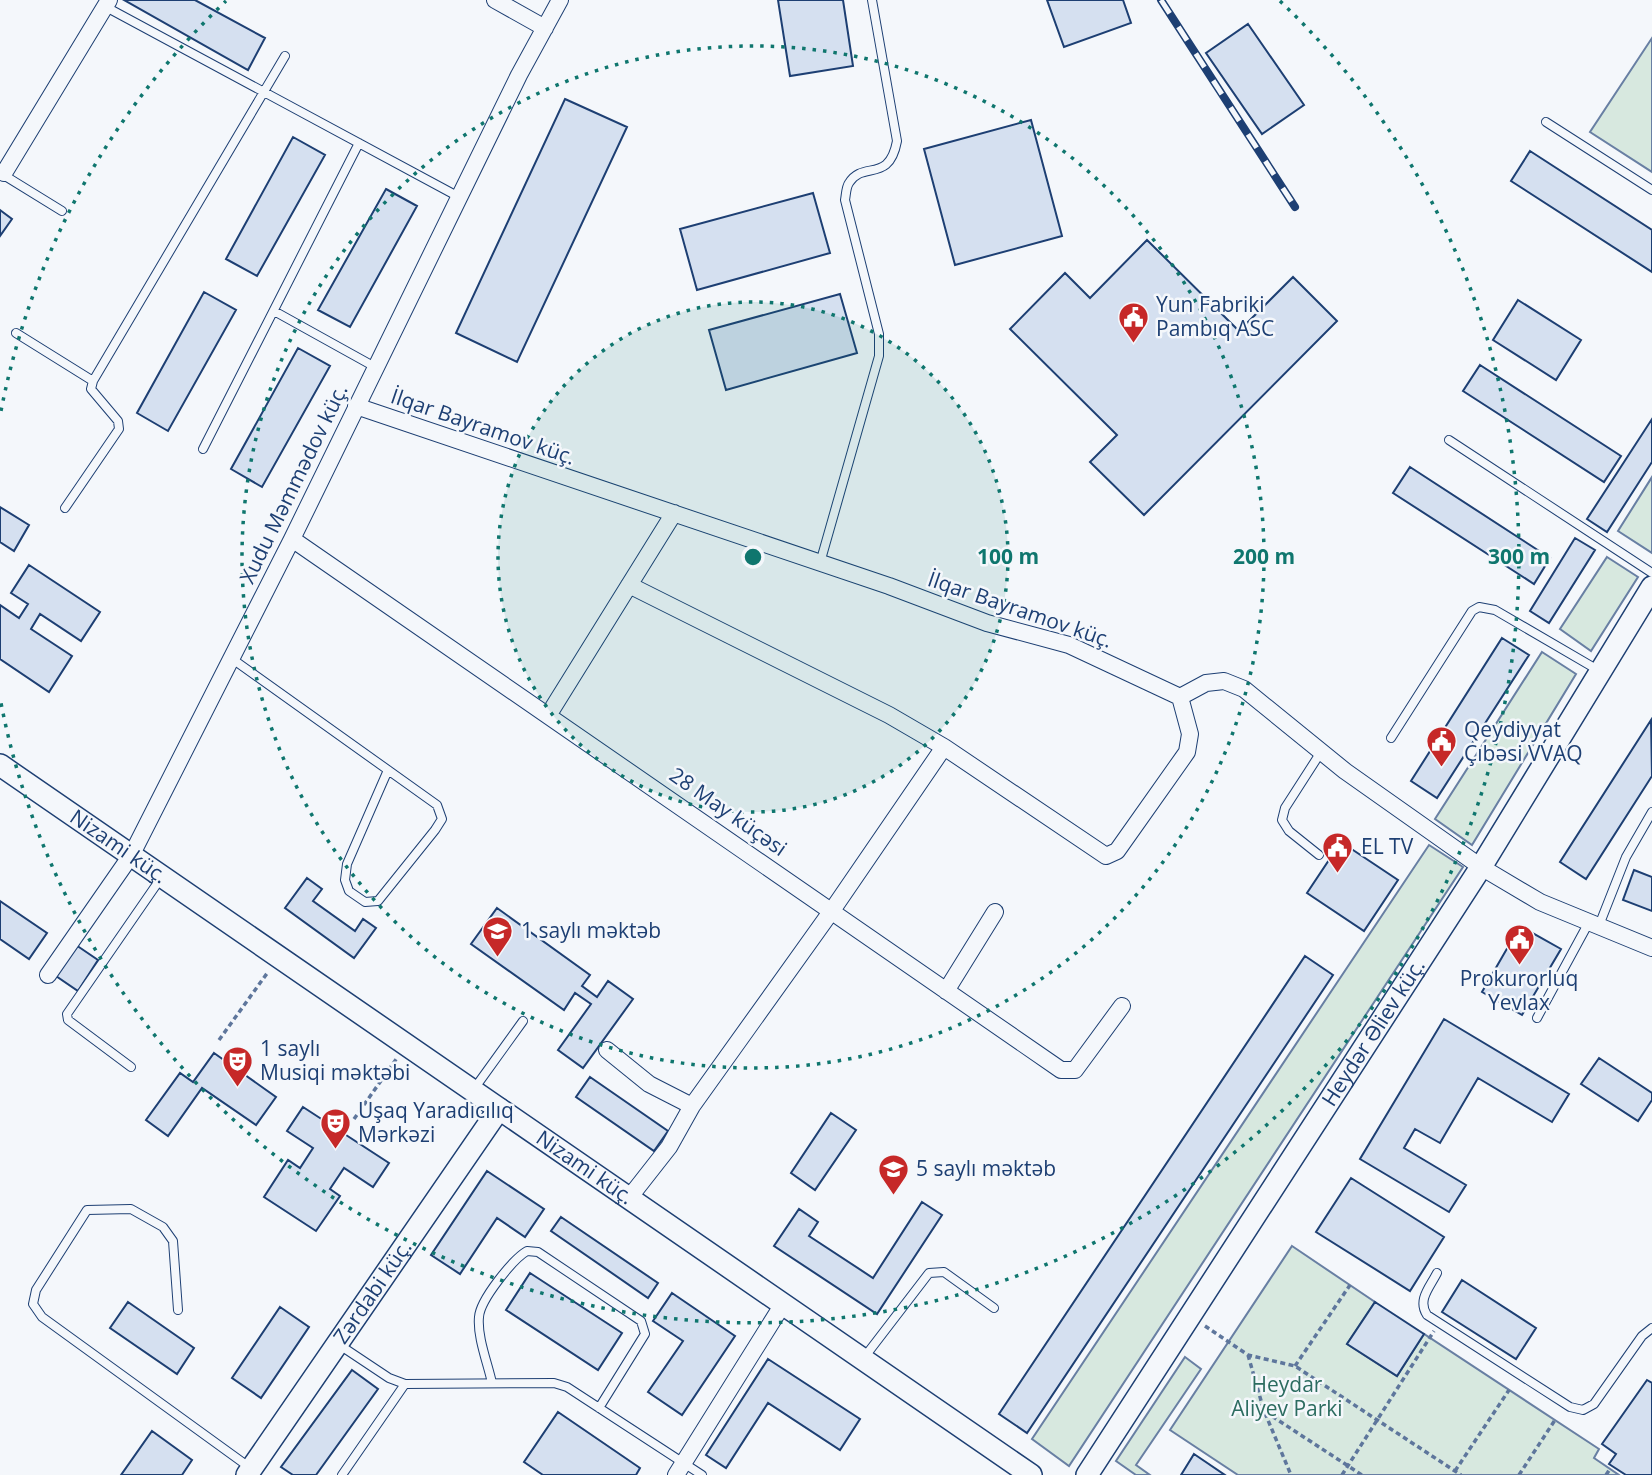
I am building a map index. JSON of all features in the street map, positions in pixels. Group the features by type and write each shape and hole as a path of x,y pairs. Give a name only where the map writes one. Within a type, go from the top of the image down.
{"street":[{"path":"495,0 545,28"},
{"name":"Xudu Məmmədov küç.","path":"48,975 132,854 560,0"},
{"path":"2,174 108,3"},
{"name":"İlqar Bayramov küç.","path":"356,406 820,563 987,623 1069,645 1180,697"},
{"path":"549,714 674,513"},
{"name":"28 May küçəsi","path":"292,539 833,909 946,991 1068,1071 1075,1070 1122,1006"},
{"path":"629,584 889,715 944,747 1106,856 1117,851 1187,752 1190,734 1180,697 1206,683 1224,681 1244,689 1321,752 1480,867 1540,902 1652,948"},
{"name":"Heydər Əliev küç.","path":"1087,1475 1480,867 1652,587"},
{"path":"629,1198 669,1147 692,1106 833,909 944,747"},
{"name":"Nizami küç.","path":"0,765 1031,1475"},
{"path":"946,991 995,912"},
{"path":"607,1050 649,1084 692,1106"},
{"name":"Zərdabi küç.","path":"249,1472 499,1109"},
{"path":"680,1469 783,1304"}],"lane":[{"path":"820,563 879,356 879,334 845,200 849,183 858,176 885,168 894,156 897,141 873,0"},
{"path":"108,3 264,92 459,197"},
{"path":"65,508 119,429 118,421 91,389 93,381 285,56"},
{"path":"1546,122 1652,190"},
{"path":"203,449 359,143"},
{"path":"2,174 62,211"},
{"path":"274,311 375,366"},
{"path":"16,333 93,381"},
{"path":"1449,440 1652,573"},
{"path":"1391,738 1472,611 1479,607 1495,610 1601,671"},
{"path":"231,658 388,770 437,805 442,819 379,901 366,902 348,891 345,880 347,864 388,770"},
{"path":"1318,855 1289,831 1282,820 1285,808 1321,752"},
{"path":"1537,1018 1593,926 1626,857 1652,811"},
{"path":"131,1067 68,1020 67,1014 163,875"},
{"path":"472,1091 523,1021"},
{"path":"178,1310 173,1241 163,1227 131,1209 120,1208 87,1210 36,1290 33,1304 42,1317 249,1472"},
{"path":"492,1383 478,1318 482,1307 516,1258 527,1251 538,1252 641,1321 645,1334 599,1408"},
{"path":"863,1359 929,1273 936,1270 944,1272 994,1308"},
{"path":"1437,1273 1423,1298 1423,1308 1427,1315 1570,1407 1583,1410 1594,1404 1642,1336 1652,1328"},
{"path":"338,1344 389,1378 405,1384 554,1383 567,1387 680,1469 702,1475"},
{"path":"342,1475 405,1384"}],"path":[{"path":"219,1040 279,956"},
{"path":"354,1119 406,1045"},
{"path":"1295,1367 1350,1285"},
{"path":"1191,1317 1248,1355 1295,1367 1461,1475"},
{"path":"1342,1475 1435,1329"},
{"path":"1248,1355 1264,1411 1291,1475"},
{"path":"1455,1471 1509,1390"},
{"path":"1264,1411 1362,1475"},
{"path":"1519,1475 1555,1420"},
{"path":"1606,1475 1610,1469"}],"green space":[{"path":"1652,38 1652,172 1590,132"},
{"path":"1652,477 1652,553 1618,531"},
{"path":"1607,557 1638,577 1591,651 1560,629"},
{"path":"1542,652 1576,674 1472,845 1435,819"},
{"path":"1429,845 1463,867 1069,1466 1032,1439"},
{"name":"Heydar Aliyev Parki","path":"1292,1246 1375,1302 1347,1344 1397,1376 1424,1334 1599,1449 1594,1458 1619,1475 1238,1475 1170,1430"},
{"path":"1185,1357 1201,1369 1136,1465 1150,1475 1136,1475 1116,1461"}],"building":[{"path":"124,0 195,0 265,38 248,70"},
{"path":"778,0 843,0 853,66 790,76"},
{"path":"1047,0 1123,0 1131,23 1064,47"},
{"path":"1248,24 1304,105 1262,134 1206,53"},
{"path":"565,99 627,127 517,362 456,333"},
{"path":"1031,120 1062,236 955,265 924,149"},
{"path":"293,137 325,155 257,276 226,259"},
{"path":"1530,151 1652,230 1652,272 1511,181"},
{"path":"386,189 417,206 350,327 318,310"},
{"path":"813,193 830,253 697,290 680,229"},
{"path":"0,210 12,219 0,236"},
{"path":"1147,240 1239,331 1293,277 1337,321 1144,515 1090,462 1117,435 1010,329 1065,273 1090,298"},
{"path":"204,292 236,310 168,431 137,413"},
{"path":"840,294 857,353 726,390 709,330"},
{"path":"1518,300 1581,340 1556,380 1493,340"},
{"path":"298,348 330,366 262,487 231,469"},
{"path":"1480,365 1621,456 1604,482 1463,391"},
{"path":"1652,419 1652,462 1607,532 1587,519"},
{"path":"1410,467 1550,558 1534,584 1393,493"},
{"path":"0,507 29,525 14,551 0,542"},
{"path":"1575,538 1595,550 1549,623 1530,611"},
{"path":"29,565 100,612 81,641 40,614 31,629 72,656 49,692 0,659 0,605 19,618 28,604 11,593"},
{"path":"1502,638 1529,655 1437,798 1411,781"},
{"path":"1651,720 1652,776 1586,879 1560,862"},
{"path":"1341,842 1398,880 1364,931 1307,893"},
{"path":"1634,870 1652,877 1652,911 1623,900"},
{"path":"307,878 322,889 313,901 355,931 363,919 376,928 354,958 285,908"},
{"path":"0,901 47,933 29,959 0,939"},
{"path":"497,908 590,975 582,986 597,997 608,981 633,999 583,1068 558,1050 591,1004 575,993 564,1010 471,944"},
{"path":"1520,926 1561,949 1522,1015 1482,992"},
{"path":"73,943 98,960 78,991 53,974"},
{"path":"1305,956 1333,975 1027,1433 999,1414"},
{"path":"1444,1019 1569,1094 1552,1122 1478,1078 1440,1143 1415,1129 1404,1148 1466,1185 1449,1212 1360,1159"},
{"path":"214,1053 276,1097 256,1125 202,1088 168,1136 146,1120 180,1073 193,1082"},
{"path":"1599,1058 1652,1093 1652,1100 1638,1121 1581,1084"},
{"path":"590,1077 668,1131 654,1151 576,1097"},
{"path":"303,1107 389,1163 373,1187 344,1168 330,1189 340,1196 316,1231 264,1197 288,1160 300,1168 313,1148 287,1131"},
{"path":"831,1113 856,1130 815,1190 791,1173"},
{"path":"487,1171 544,1209 525,1237 497,1218 460,1274 431,1255"},
{"path":"1351,1178 1444,1237 1410,1291 1316,1232"},
{"path":"922,1202 942,1215 877,1314 774,1246 799,1209 818,1222 809,1236 873,1278"},
{"path":"561,1217 658,1283 648,1298 551,1231"},
{"path":"530,1273 622,1333 598,1370 506,1310"},
{"path":"1462,1280 1536,1328 1516,1359 1442,1312"},
{"path":"672,1293 735,1336 682,1415 648,1392 683,1341 653,1321"},
{"path":"128,1302 194,1348 177,1374 110,1328"},
{"path":"1375,1302 1424,1334 1397,1376 1347,1344"},
{"path":"280,1307 309,1327 261,1398 232,1378"},
{"path":"768,1359 860,1419 840,1450 768,1403 726,1468 706,1455"},
{"path":"352,1370 378,1389 316,1475 293,1475 281,1467"},
{"path":"1647,1380 1652,1383 1652,1475 1626,1475 1609,1464 1616,1454 1602,1444"},
{"path":"558,1412 640,1468 636,1475 543,1475 524,1462"},
{"path":"152,1431 192,1460 182,1475 121,1475"},
{"path":"1194,1454 1225,1475 1181,1475"}],"railway":[{"path":"1161,0 1295,207"}],"place":[{"name":"Yun Fabriki Pambıq ASC","path":"1133,344"},
{"name":"Qeydiyyat Çıbəsi VVAQ","path":"1441,769"},
{"name":"EL TV","path":"1338,874"},
{"name":"1 saylı məktəb","path":"498,958"},
{"name":"Prokurorluq Yevlax","path":"1519,966"},
{"name":"1 saylı Musiqi məktəbi","path":"237,1088"},
{"name":"Uşaq Yaradıcılıq Mərkəzi","path":"335,1150"},
{"name":"5 saylı məktəb","path":"893,1196"}]}
